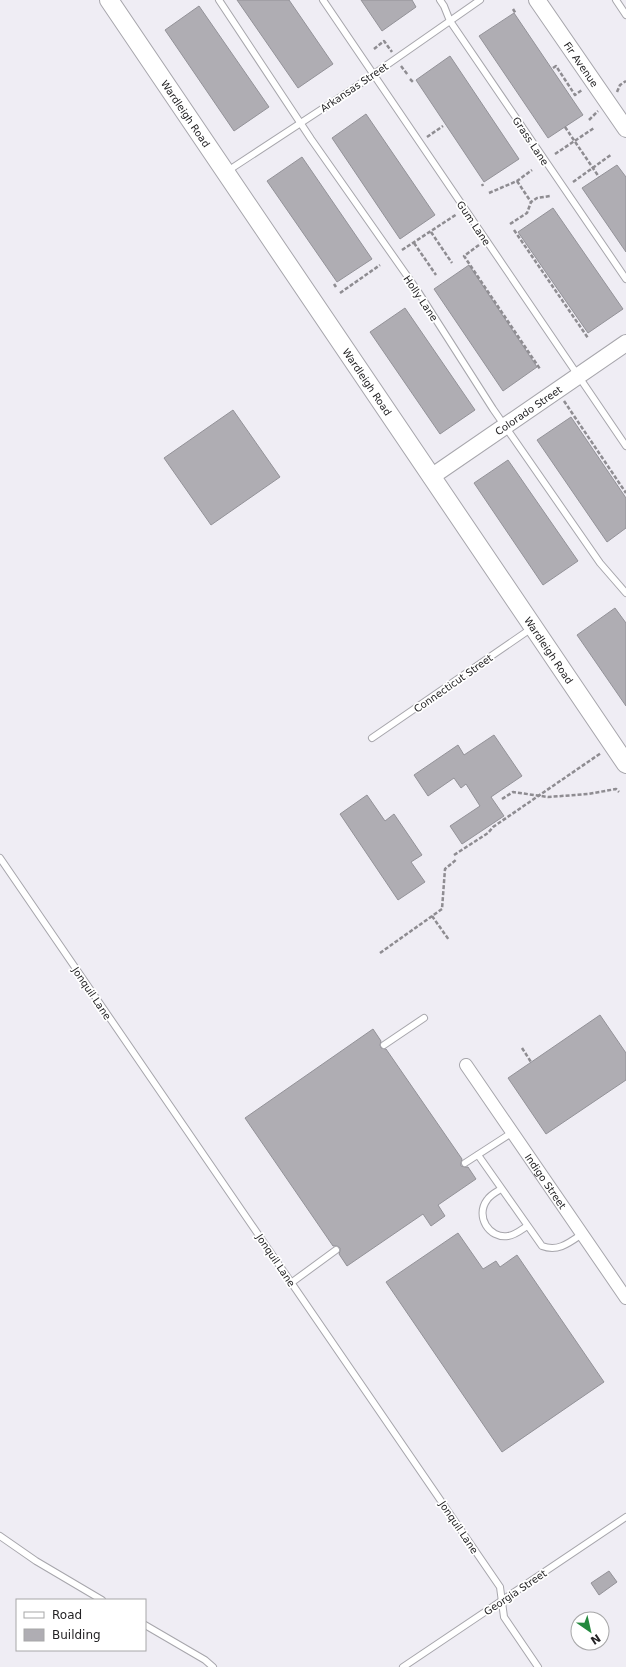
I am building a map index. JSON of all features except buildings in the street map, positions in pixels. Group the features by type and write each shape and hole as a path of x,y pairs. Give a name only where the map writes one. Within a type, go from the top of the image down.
{"main road":[{"name":"Wardleigh Road","path":"109,0 431,478 626,764"}],"street":[{"name":"Fir Avenue","path":"537,0 626,129"},
{"name":"Colorado Street","path":"431,478 626,343"},
{"name":"Indigo Street","path":"466,1064 626,1298"}],"lane":[{"name":"Holly Lane","path":"220,0 300,122 417,290 505,426 600,564 626,593"},
{"name":"Gum Lane","path":"323,0 626,446"},
{"name":"Grass Lane","path":"440,0 450,21 626,280"},
{"name":"Arkansas Street","path":"226,172 373,74 480,0"},
{"path":"616,0 626,15"},
{"name":"Connecticut Street","path":"372,738 533,627"},
{"name":"Jonquil Lane","path":"0,858 500,1587 504,1617 538,1667"},
{"path":"384,1045 424,1018"},
{"path":"465,1163 513,1132"},
{"path":"478,1155 542,1246 551,1248 565,1245 582,1234"},
{"path":"501,1189 491,1196 484,1204 482,1215 485,1225 492,1233 502,1236 516,1234 527,1226"},
{"path":"291,1283 336,1250"},
{"name":"Georgia Street","path":"403,1667 626,1517"},
{"path":"0,1536 36,1561 100,1599"},
{"path":"146,1626 205,1660 213,1667"}],"path":[{"path":"513,9 516,14"},
{"path":"553,68 556,66 575,94"},
{"path":"410,79 413,82"},
{"path":"620,85 626,80"},
{"path":"420,142 443,126"},
{"path":"565,127 599,177"},
{"path":"555,154 594,128"},
{"path":"573,182 612,154"},
{"path":"489,193 517,180 532,170"},
{"path":"517,180 531,202"},
{"path":"510,224 527,213 531,202 537,198 550,196"},
{"path":"402,250 457,214"},
{"path":"514,230 588,338"},
{"path":"430,232 452,264"},
{"path":"414,243 436,275"},
{"path":"479,245 464,256 540,369"},
{"path":"340,293 380,265"},
{"path":"561,398 626,493"},
{"path":"454,855 488,833 492,826 539,796 602,752"},
{"path":"502,799 514,792 548,797 588,794 616,789 619,792"},
{"path":"380,953 442,909 445,869 457,859"},
{"path":"432,916 449,940"},
{"path":"522,1048 531,1062"}]}
